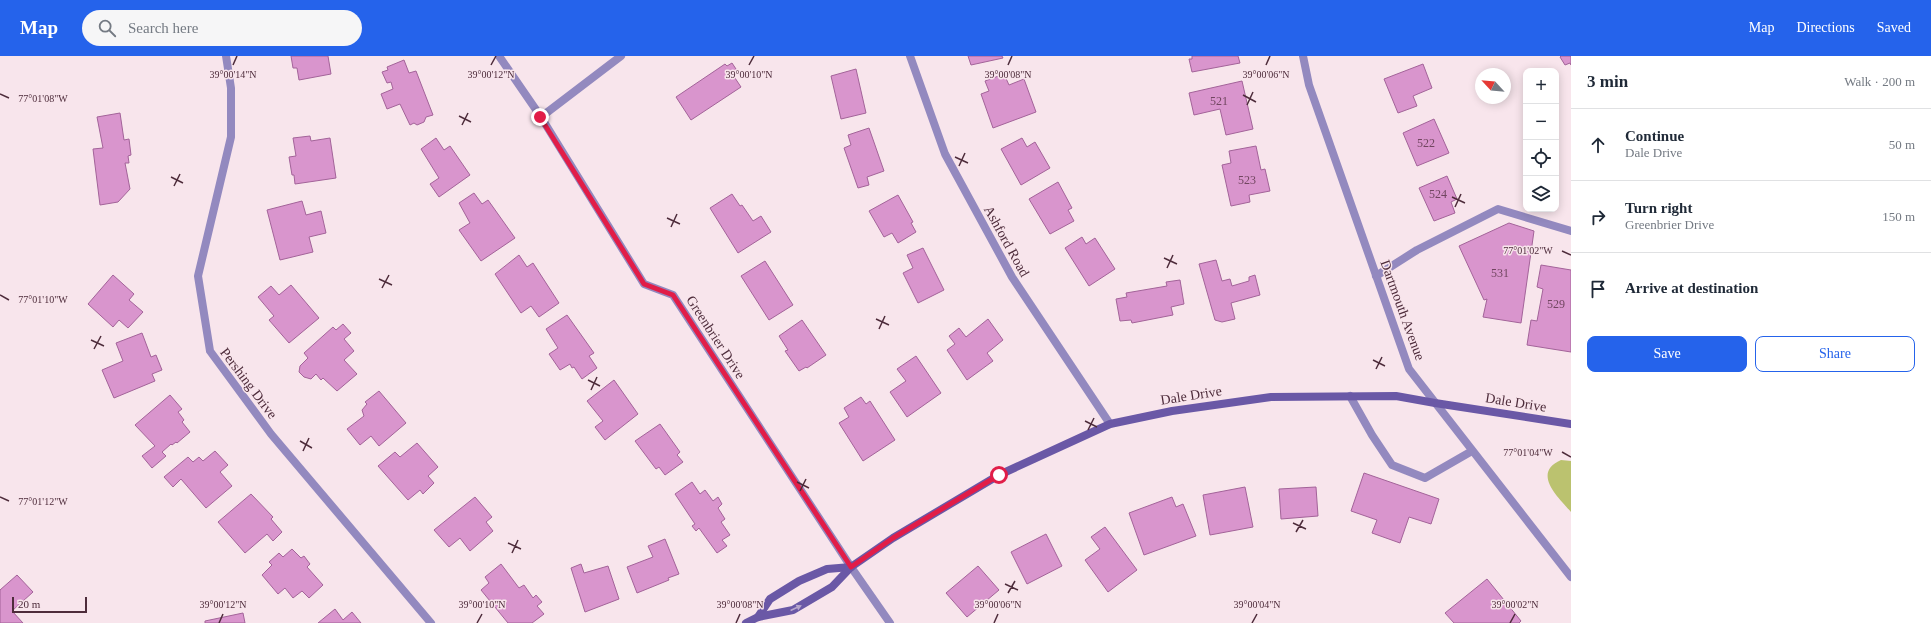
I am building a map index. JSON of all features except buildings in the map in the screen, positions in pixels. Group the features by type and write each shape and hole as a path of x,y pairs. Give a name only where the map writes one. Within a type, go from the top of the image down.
{"street":[{"name":"Pershing Drive","path":"226,56 232,88 231,137 198,276 210,351 271,434 431,623"},
{"name":"Greenbrier Drive","path":"499,56 540,117 644,284 673,295 851,567 890,623"},
{"path":"540,117 621,56"},
{"name":"Ashford Road","path":"910,56 945,154 1004,264 1110,424"},
{"name":"Dartmouth Avenue","path":"1303,56 1309,85 1409,369 1571,577"},
{"path":"1376,276 1417,250 1498,209 1571,231"},
{"path":"1350,396 1372,435 1392,465 1425,478 1472,451"},
{"name":"Dale Drive","path":"746,623 758,617 793,610 832,587 851,567 893,538 999,475 1110,424 1172,411 1271,397 1396,396 1571,424"},
{"name":"Dale Drive","path":"758,617 770,599 799,581 827,569 851,567"}],"green space":[{"path":"1561,460 1571,461 1571,512 1550,486 1548,478 1548,472 1552,465"}],"route":[{"path":"540,117 644,284 673,295 851,567 893,538 999,475"}]}
